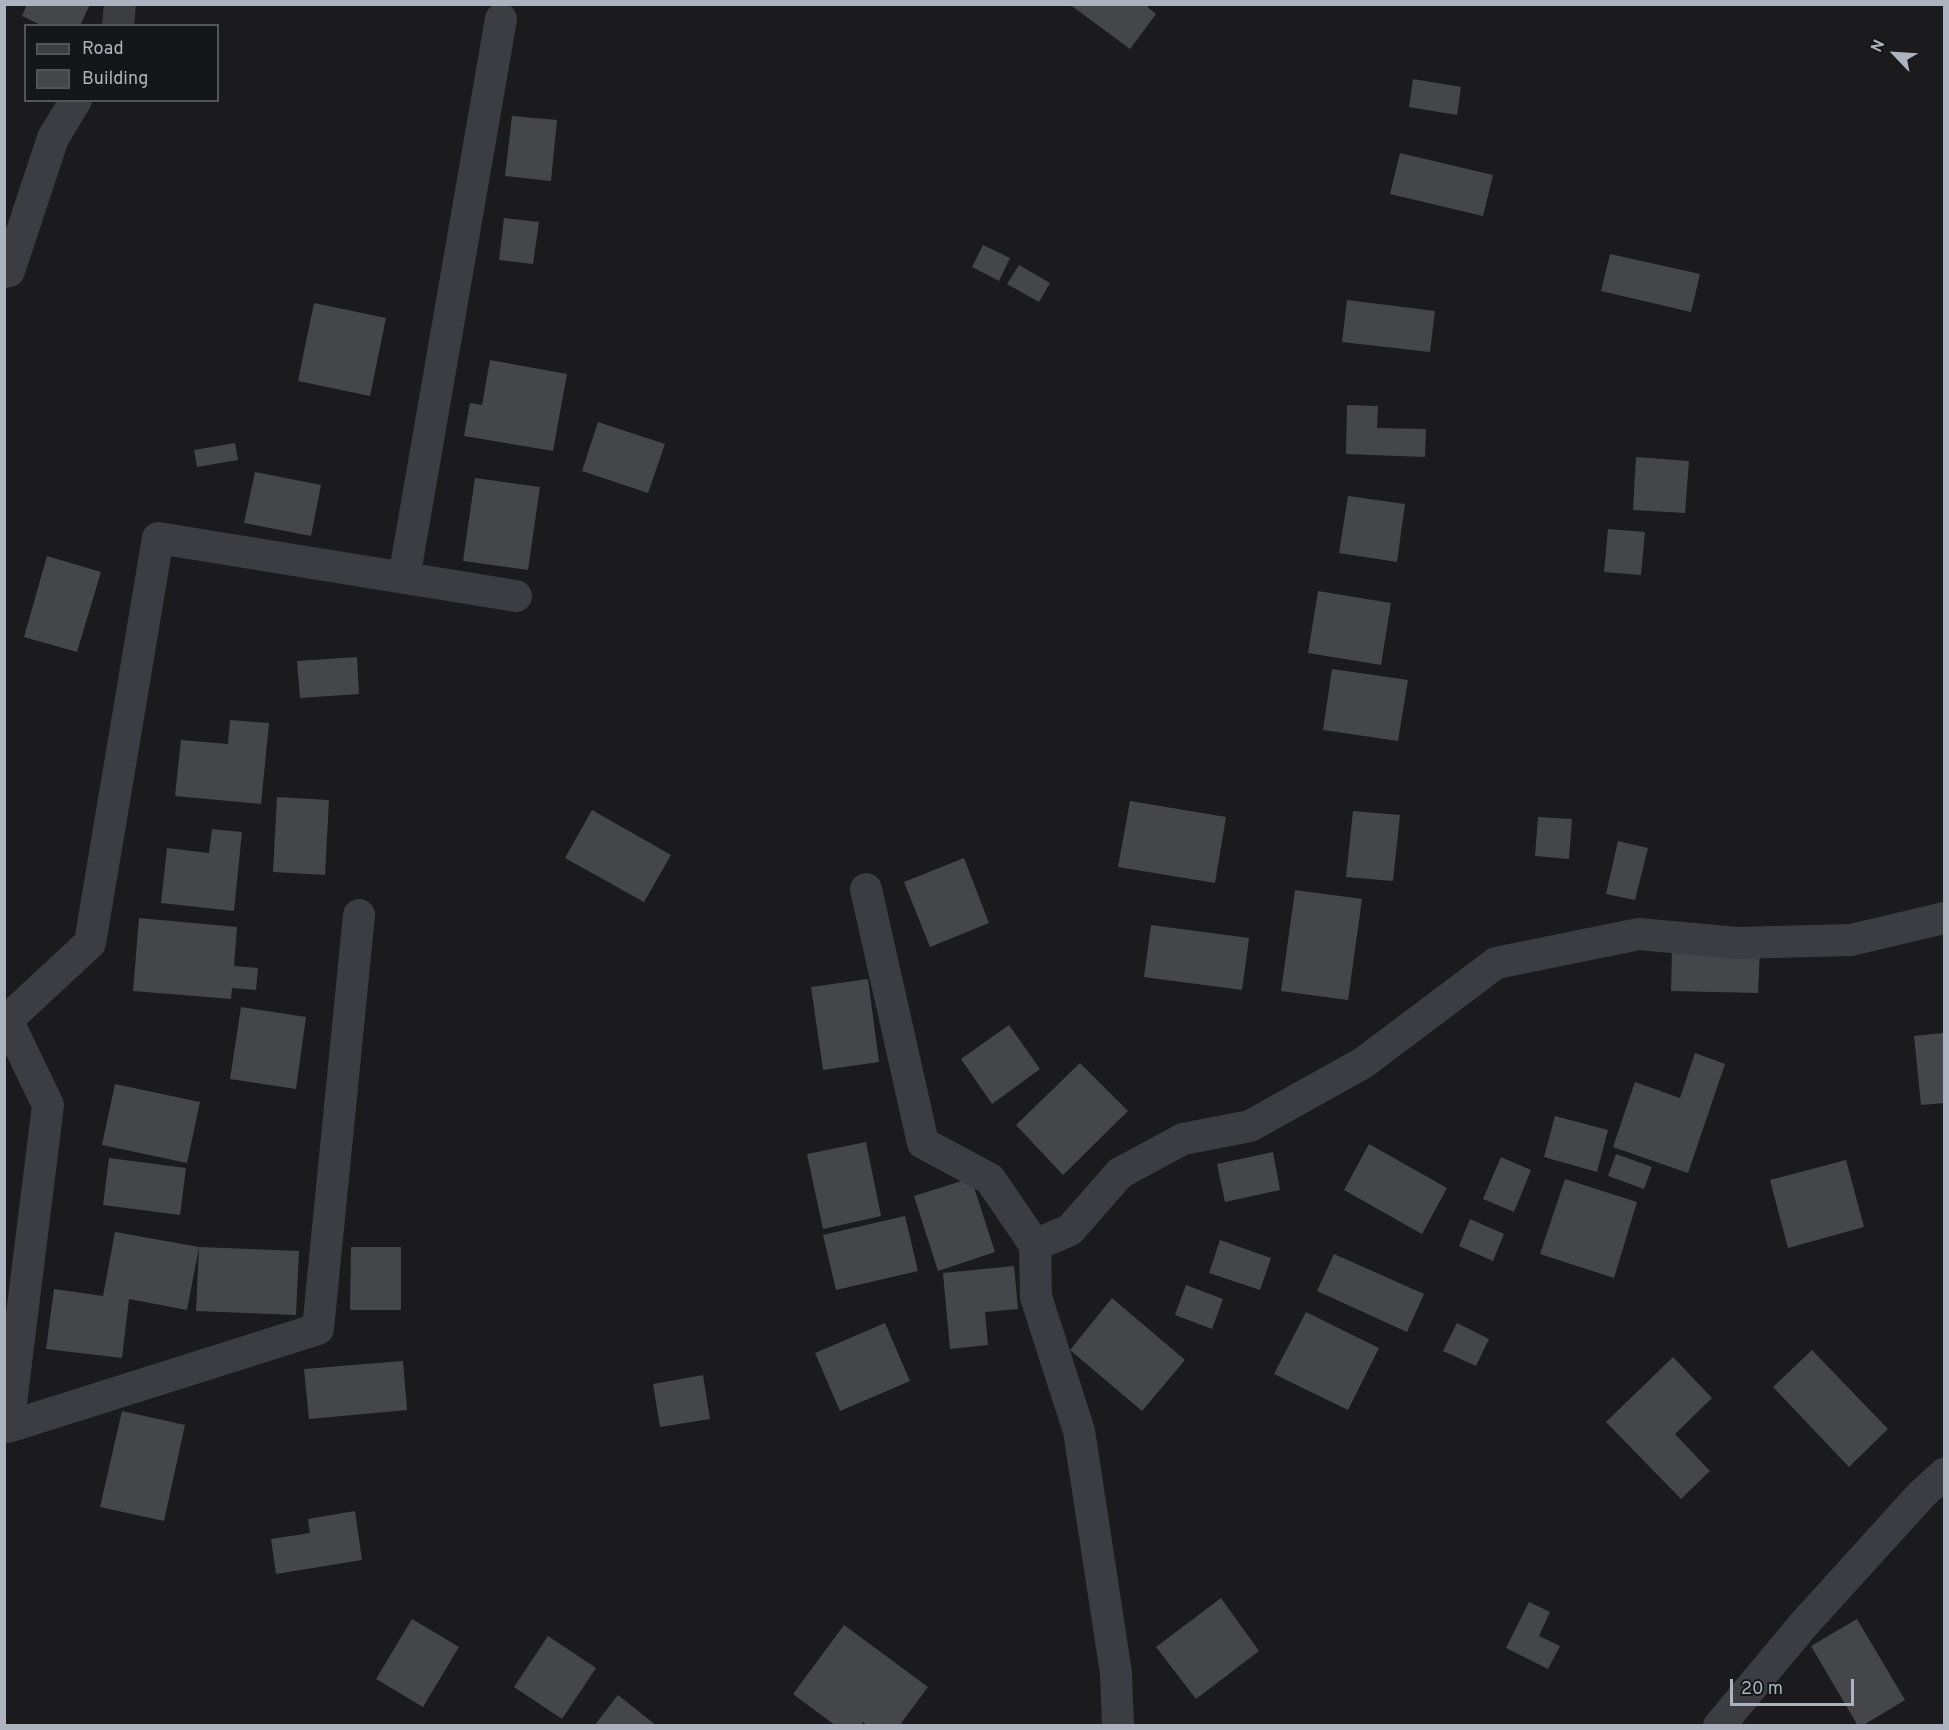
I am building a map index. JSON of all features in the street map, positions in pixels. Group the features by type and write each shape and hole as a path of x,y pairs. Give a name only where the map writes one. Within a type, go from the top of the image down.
{"street":[{"path":"118,24 120,4"},
{"path":"404,578 501,19"},
{"path":"4,272 9,271 53,138 75,102"},
{"path":"359,915 318,1329 8,1427 48,1105 7,1020 90,944 158,538 516,596"},
{"path":"866,890 923,1143 990,1179 1035,1245 1036,1297 1079,1431 1116,1673 1118,1725"},
{"path":"1035,1245 1070,1230 1120,1173 1183,1139 1250,1126 1281,1109 1363,1063 1496,963 1639,934 1737,943 1851,940 1944,918"},
{"path":"1719,1725 1804,1624 1921,1495 1944,1474"}],"building":[{"path":"27,4 90,4 81,24 39,24 22,16"},
{"path":"1069,4 1144,4 1156,14 1130,49"},
{"path":"1413,79 1461,87 1457,115 1409,107"},
{"path":"512,116 557,120 551,181 505,176"},
{"path":"1400,153 1493,175 1483,216 1390,194"},
{"path":"504,218 539,222 533,264 499,260"},
{"path":"983,245 1010,258 999,281 972,267"},
{"path":"1610,254 1700,274 1691,312 1601,291"},
{"path":"1019,265 1050,283 1039,302 1007,284"},
{"path":"1347,300 1435,311 1430,352 1342,342"},
{"path":"314,303 386,318 370,396 298,381"},
{"path":"490,360 567,374 553,451 464,436 470,403 482,405"},
{"path":"1347,405 1378,406 1377,428 1426,429 1425,457 1346,454"},
{"path":"598,422 665,444 648,493 582,471"},
{"path":"235,443 238,460 197,467 194,450"},
{"path":"1636,457 1689,461 1685,513 1633,510"},
{"path":"255,472 321,485 311,536 244,523"},
{"path":"475,478 540,487 528,570 463,561"},
{"path":"1348,496 1405,504 1397,562 1339,553"},
{"path":"1608,529 1645,532 1641,575 1604,572"},
{"path":"47,556 101,572 77,652 24,637"},
{"path":"1318,591 1391,603 1381,665 1308,653"},
{"path":"357,657 359,694 300,698 297,661"},
{"path":"1332,669 1408,680 1398,741 1323,730"},
{"path":"230,720 269,723 261,804 175,796 181,740 228,744"},
{"path":"277,797 329,800 325,875 273,872"},
{"path":"1130,801 1226,817 1215,883 1118,867"},
{"path":"592,810 671,855 644,902 565,858"},
{"path":"1353,811 1400,815 1393,881 1346,877"},
{"path":"1538,817 1572,819 1569,859 1535,856"},
{"path":"212,829 242,832 234,911 161,903 167,848 209,853"},
{"path":"1618,841 1648,848 1635,900 1606,894"},
{"path":"964,858 989,923 930,947 904,882"},
{"path":"1295,890 1362,899 1348,1000 1281,991"},
{"path":"139,918 237,927 234,966 258,968 256,990 232,988 231,999 133,991"},
{"path":"1151,925 1249,938 1242,990 1144,977"},
{"path":"1672,946 1760,948 1758,993 1671,991"},
{"path":"868,979 879,1062 823,1070 811,987"},
{"path":"241,1007 306,1017 296,1089 230,1079"},
{"path":"1009,1025 1040,1069 992,1104 961,1059"},
{"path":"1944,1033 1944,1103 1921,1105 1914,1036"},
{"path":"1695,1053 1725,1064 1688,1173 1613,1147 1635,1082 1680,1098"},
{"path":"1080,1063 1128,1111 1063,1175 1016,1125"},
{"path":"115,1084 200,1102 187,1163 102,1145"},
{"path":"1555,1116 1608,1130 1597,1172 1544,1157"},
{"path":"866,1142 881,1216 823,1229 807,1154"},
{"path":"1369,1144 1447,1188 1422,1234 1344,1190"},
{"path":"1273,1152 1280,1190 1225,1202 1217,1164"},
{"path":"1616,1154 1652,1167 1644,1189 1608,1176"},
{"path":"1501,1157 1531,1170 1514,1212 1483,1199"},
{"path":"109,1158 186,1168 180,1215 103,1205"},
{"path":"1846,1160 1864,1227 1788,1248 1770,1180"},
{"path":"971,1178 995,1252 938,1271 914,1196"},
{"path":"1565,1179 1637,1202 1614,1278 1540,1254"},
{"path":"905,1216 918,1271 836,1290 823,1235"},
{"path":"1470,1219 1504,1234 1493,1261 1459,1246"},
{"path":"115,1232 199,1247 187,1310 129,1299 122,1358 46,1349 54,1289 103,1296"},
{"path":"1220,1240 1271,1258 1260,1290 1209,1273"},
{"path":"199,1247 299,1251 296,1315 196,1311"},
{"path":"351,1247 401,1247 401,1310 350,1310"},
{"path":"1334,1254 1424,1294 1407,1332 1317,1291"},
{"path":"1014,1266 1018,1309 985,1312 988,1345 950,1349 943,1273"},
{"path":"1186,1285 1223,1299 1212,1329 1175,1315"},
{"path":"1112,1298 1185,1360 1142,1411 1070,1350"},
{"path":"1306,1312 1379,1348 1348,1410 1274,1374"},
{"path":"885,1323 910,1381 840,1411 815,1353"},
{"path":"1457,1323 1489,1339 1476,1366 1443,1351"},
{"path":"1812,1350 1888,1429 1849,1467 1773,1387"},
{"path":"1673,1357 1712,1398 1675,1434 1710,1471 1681,1499 1606,1422"},
{"path":"403,1361 407,1410 309,1419 304,1369"},
{"path":"703,1375 710,1419 660,1427 653,1384"},
{"path":"122,1411 185,1425 164,1521 100,1507"},
{"path":"355,1511 362,1560 276,1574 271,1539 310,1533 308,1519"},
{"path":"1221,1598 1259,1651 1196,1699 1156,1647"},
{"path":"1529,1602 1550,1612 1539,1636 1560,1646 1548,1669 1506,1648"},
{"path":"412,1619 459,1647 423,1707 376,1679"},
{"path":"1857,1619 1905,1700 1862,1726 1858,1726 1811,1646"},
{"path":"844,1625 928,1687 899,1726 868,1726 863,1722 861,1726 836,1726 793,1694"},
{"path":"548,1636 596,1668 562,1719 514,1687"},
{"path":"618,1695 657,1726 594,1726"}]}
